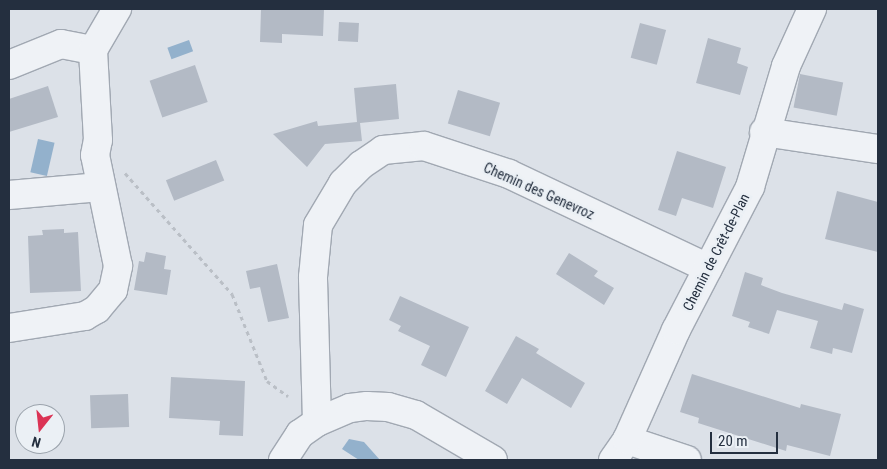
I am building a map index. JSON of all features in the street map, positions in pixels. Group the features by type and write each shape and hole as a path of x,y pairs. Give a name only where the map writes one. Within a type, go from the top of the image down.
{"street":[{"path":"9,328 85,316 97,310 113,290 118,266 95,156 98,140 94,50 117,9"},
{"name":"Chemin de Crêt-de-Plan","path":"620,450 676,330 750,187 764,132 786,66 812,9"},
{"path":"9,65 61,44 94,50"},
{"path":"764,132 878,149"},
{"name":"Chemin des Genevroz","path":"317,422 313,277 318,225 343,183 361,165 383,150 424,146 508,174 708,268"},
{"path":"9,195 101,187"},
{"path":"282,460 300,434 317,422 350,408 388,407 416,415 493,460"},
{"path":"620,450 688,460"}],"path":[{"path":"95,156 116,163 232,294 267,381 288,396"}],"water":[{"path":"189,40 193,51 171,59 167,48"},
{"path":"38,139 55,143 47,176 30,172"},
{"path":"349,439 364,442 380,460 359,460 342,449"}],"building":[{"path":"261,9 324,9 323,36 282,34 282,43 260,42"},
{"path":"339,22 359,23 358,42 338,41"},
{"path":"640,23 666,30 657,65 631,58"},
{"path":"708,38 741,48 737,63 748,67 740,95 696,83"},
{"path":"195,65 208,102 162,118 150,81"},
{"path":"800,74 843,82 837,116 794,107"},
{"path":"396,84 399,119 360,123 362,141 325,144 307,167 273,134 317,121 318,126 357,122 354,88"},
{"path":"48,86 58,117 9,132 9,99"},
{"path":"458,90 500,103 490,136 448,123"},
{"path":"677,151 726,167 713,208 682,198 676,216 658,210"},
{"path":"216,160 224,180 174,201 166,180"},
{"path":"837,191 878,202 878,252 825,239"},
{"path":"64,229 64,233 78,232 81,291 30,293 28,236 43,235 42,230"},
{"path":"146,252 166,256 164,269 171,270 167,295 134,290 139,261 144,262"},
{"path":"569,253 598,271 594,276 614,288 604,305 556,274"},
{"path":"277,264 289,318 268,322 260,287 250,289 246,271"},
{"path":"745,272 763,278 761,285 782,293 842,310 844,303 864,309 852,353 833,348 832,354 810,348 818,321 777,310 769,334 748,327 750,322 732,316"},
{"path":"400,296 469,327 446,377 421,365 430,346 398,331 401,326 389,320"},
{"path":"516,336 539,349 536,353 585,383 571,408 522,378 507,404 485,391"},
{"path":"692,374 800,408 801,404 841,414 830,456 787,445 786,451 698,423 699,418 680,412"},
{"path":"171,377 245,381 243,436 219,435 220,421 169,418"},
{"path":"128,394 129,427 91,428 90,395"}]}
